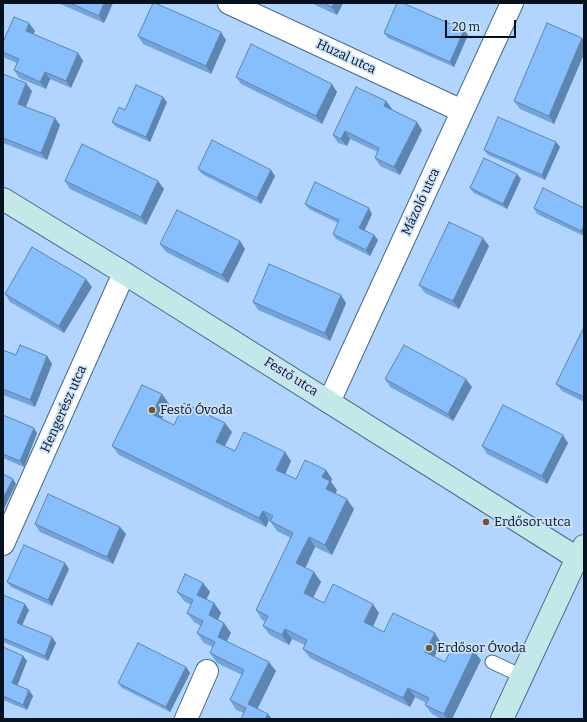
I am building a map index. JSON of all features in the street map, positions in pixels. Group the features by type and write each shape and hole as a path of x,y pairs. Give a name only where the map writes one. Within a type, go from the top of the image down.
{"street":[{"name":"Huzal utca","path":"229,3 462,111"},
{"name":"Mázoló utca","path":"329,402 512,3"},
{"name":"Festő utca","path":"3,199 329,402 582,556"},
{"name":"Hengerész utca","path":"3,544 124,273"},
{"path":"502,719 582,556"},
{"path":"186,719 207,672"}],"lane":[{"path":"492,662 522,676"}],"building":[{"path":"70,3 104,3 99,16"},
{"path":"153,3 221,32 206,66 138,36"},
{"path":"323,3 334,3 332,7"},
{"path":"397,3 403,3 464,30 450,62 384,33"},
{"path":"14,17 29,23 26,31 78,53 66,81 45,72 40,82 14,70 19,59 3,52 3,42"},
{"path":"547,23 582,38 549,116 514,101"},
{"path":"251,44 332,84 316,116 236,77"},
{"path":"3,74 26,83 18,104 55,118 41,153 3,138"},
{"path":"136,85 163,97 146,137 112,122 119,107 125,110"},
{"path":"356,87 386,101 384,106 417,122 394,167 375,158 379,148 345,131 341,139 333,135"},
{"path":"498,117 556,142 542,175 484,150"},
{"path":"212,140 271,170 257,198 198,169"},
{"path":"82,144 158,181 141,217 65,181"},
{"path":"484,158 517,174 503,204 470,188"},
{"path":"315,182 369,208 359,228 374,235 366,250 333,234 339,220 305,204"},
{"path":"543,188 584,208 584,226 581,231 534,208"},
{"path":"177,210 240,241 222,275 160,244"},
{"path":"449,222 483,238 453,301 419,285"},
{"path":"32,247 86,279 59,326 5,294"},
{"path":"269,264 341,295 325,333 253,302"},
{"path":"584,327 584,397 556,384"},
{"path":"20,345 47,356 30,400 3,389 3,350 16,355"},
{"path":"404,345 466,379 448,414 385,379"},
{"path":"142,385 162,394 152,414 174,425 184,403 225,423 216,442 235,451 244,432 285,452 276,470 296,479 305,460 326,470 322,477 330,481 326,489 347,499 325,545 309,537 296,563 314,572 304,593 324,603 333,584 373,604 364,622 384,632 393,613 435,633 425,652 445,662 455,641 474,651 444,714 425,705 429,698 408,688 403,698 303,649 307,640 285,629 282,635 263,626 268,616 256,610 293,533 270,521 273,516 263,511 259,518 112,446"},
{"path":"503,405 563,435 542,476 482,446"},
{"path":"3,415 34,428 20,461 3,454"},
{"path":"3,474 13,479 3,498"},
{"path":"48,494 120,527 107,557 35,524"},
{"path":"24,545 65,563 48,600 7,582"},
{"path":"185,574 203,583 197,595 214,603 209,615 224,623 218,637 269,662 248,704 268,714 265,719 241,719 246,708 230,700 244,670 210,653 215,642 197,633 203,621 187,613 193,600 177,592"},
{"path":"3,595 25,604 17,623 52,637 45,656 3,638"},
{"path":"138,643 186,667 166,707 118,683"},
{"path":"3,647 23,656 12,683 29,690 23,705 3,696"}],"place":[{"name":"Festő Óvoda","path":"152,410"},
{"name":"Erdősor utca","path":"486,522"},
{"name":"Erdősor Óvoda","path":"429,648"}]}
